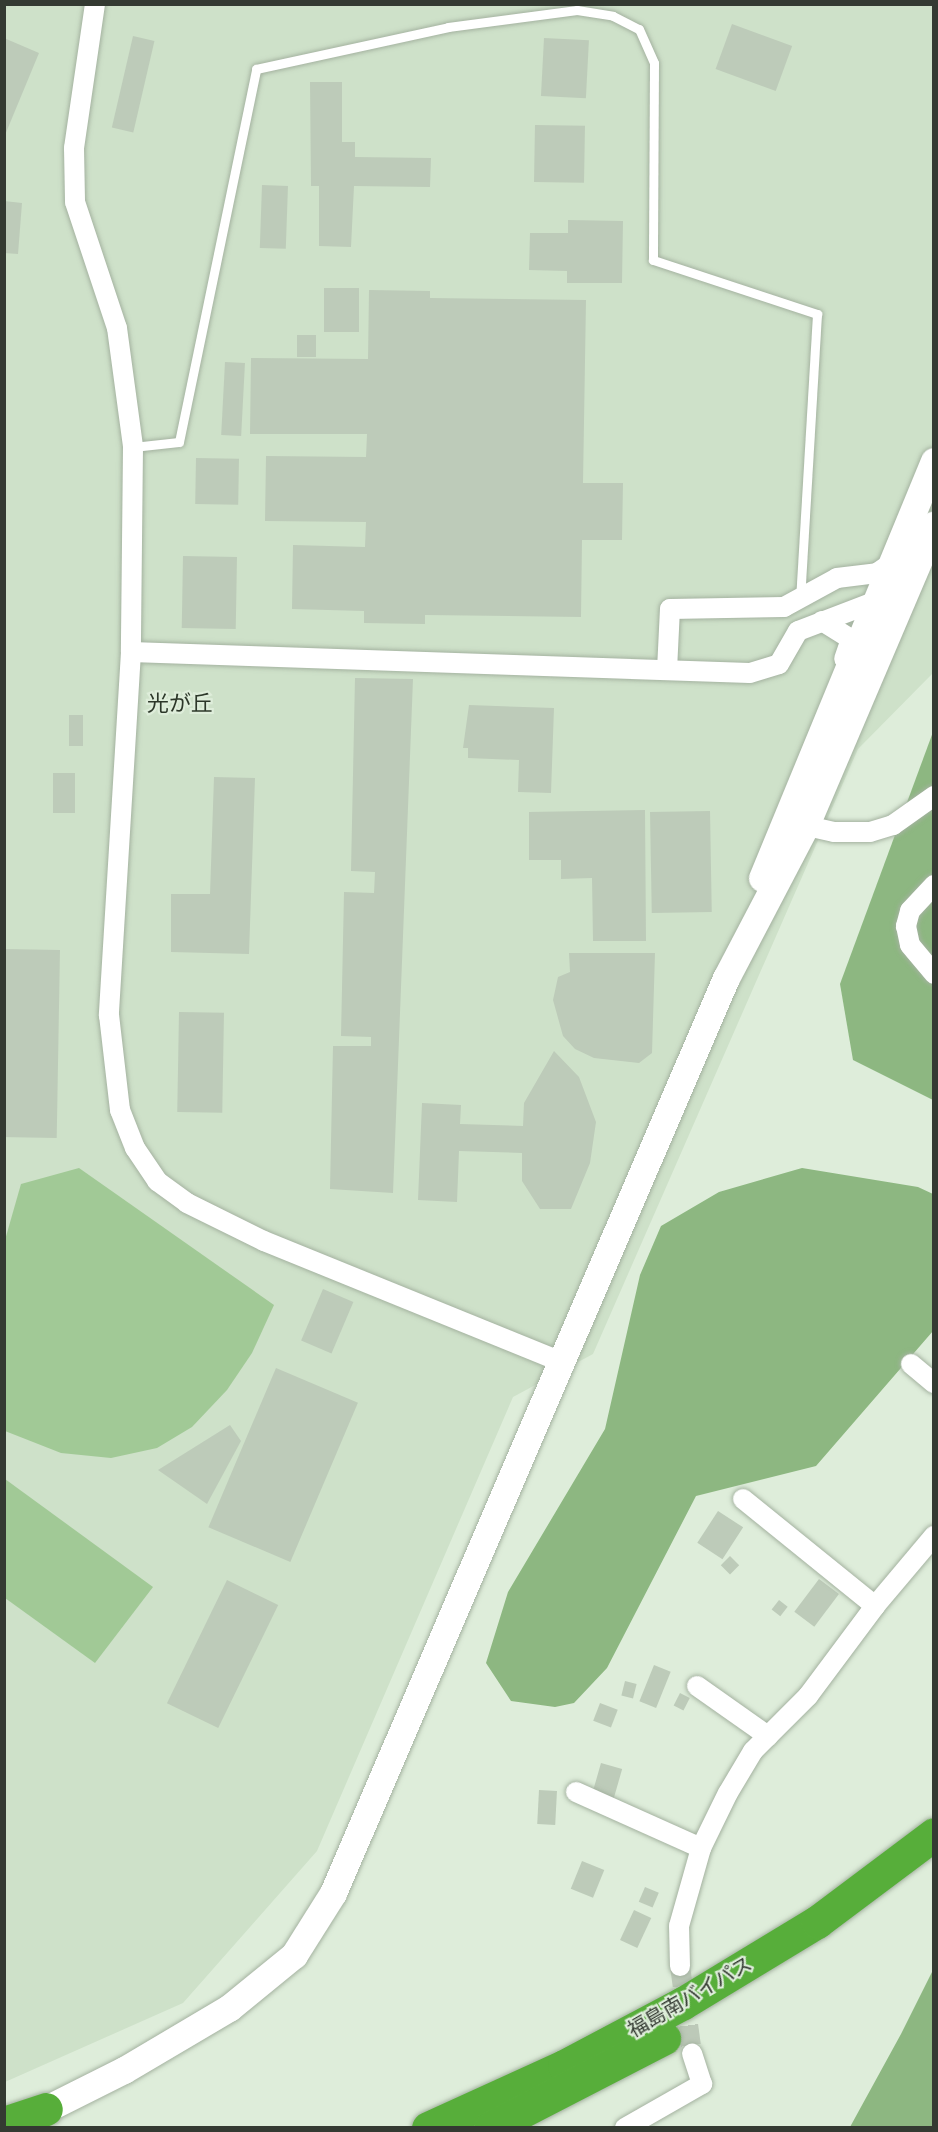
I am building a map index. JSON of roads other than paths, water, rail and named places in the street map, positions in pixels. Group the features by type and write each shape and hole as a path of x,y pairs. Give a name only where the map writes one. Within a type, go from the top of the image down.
{"highway":[{"name":"福島南バイパス","path":"428,2127 564,2066 683,2003 817,1922 933,1834"},
{"name":"福島南バイパス","path":"490,2127 714,2011 933,1861"},
{"path":"4,2123 36,2118"}],"street":[{"path":"95,4 74,148 75,202 117,328 133,447 131,652 109,1015 120,1110 135,1148 157,1181 196,1208 264,1241 559,1361"},
{"path":"795,823 829,718 933,461"},
{"path":"131,652 750,673 779,664 798,631 879,598 901,583 933,510"},
{"path":"36,2118 124,2070 229,2007 294,1955 333,1893 559,1361 726,978 795,823 889,630 933,524"},
{"path":"667,670 670,609 784,607 835,581 877,573 890,564"},
{"path":"835,581 870,585 879,598 889,630"},
{"path":"822,621 851,639 826,705 829,718"},
{"path":"795,823 870,832 893,825 933,795"},
{"path":"933,885 914,905 906,926 910,945 933,974"},
{"path":"912,1364 933,1383"},
{"path":"743,1499 875,1606"},
{"path":"680,1966 679,1926 701,1848 743,1767 768,1736 808,1696 875,1606 933,1536"},
{"path":"697,1686 768,1736"},
{"path":"576,1792 701,1848"},
{"path":"625,2127 702,2084 692,2054"}],"lane":[{"path":"133,447 179,442 256,69 448,27 577,10 613,16 639,29 654,63 653,260 816,314 800,600"}],"tunnel":[{"path":"680,1966 692,2054"}],"district":[{"name":"光が丘","path":"180,705"}]}
